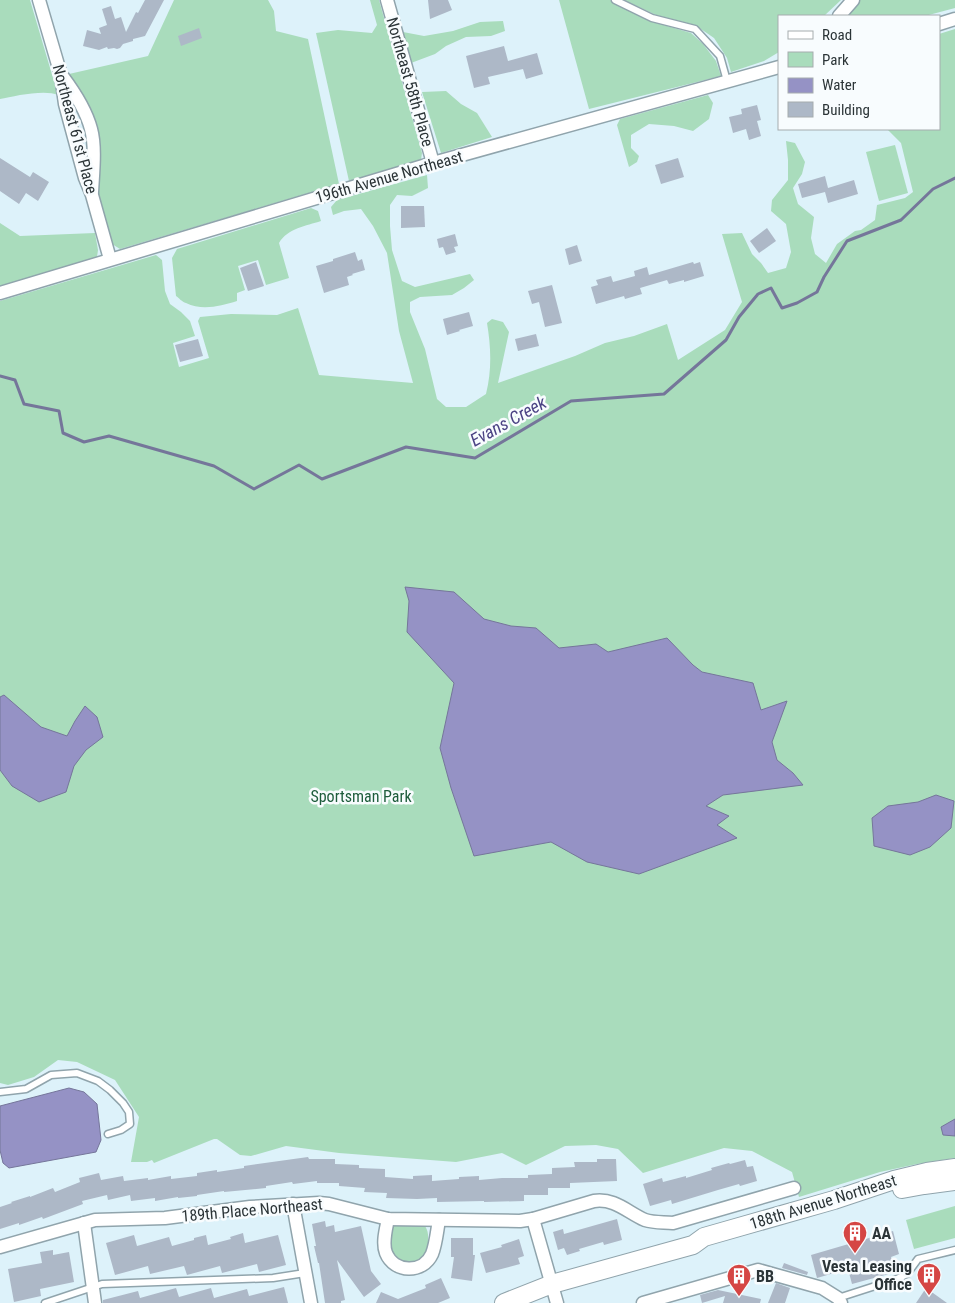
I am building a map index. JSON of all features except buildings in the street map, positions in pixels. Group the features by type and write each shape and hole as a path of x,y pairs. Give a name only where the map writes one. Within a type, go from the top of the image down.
{"street":[{"name":"Northeast 61st Place","path":"38,0 61,75 68,114 85,178 92,194 110,259"},
{"name":"Northeast 58th Place","path":"387,0 433,163"},
{"path":"840,15 853,0"},
{"path":"940,24 955,19"},
{"name":"196th Avenue Northeast","path":"0,293 433,163 778,67"},
{"path":"61,75 84,110 92,130 94,160 92,194"},
{"name":"188th Avenue Northeast","path":"504,1303 552,1284 693,1245 704,1237 834,1200 894,1180 955,1168"},
{"name":"188th Avenue Northeast","path":"693,1245 708,1248 900,1189 955,1181"},
{"name":"189th Place Northeast","path":"0,1247 104,1219 165,1218 250,1207 318,1203 388,1218 514,1222 533,1219 602,1200 622,1207 646,1220 673,1223 794,1188"},
{"path":"293,1204 311,1303"},
{"path":"388,1218 384,1244 385,1252 389,1260 403,1269 420,1267 431,1256 439,1220"},
{"path":"533,1219 558,1303"},
{"path":"84,1223 96,1303"},
{"path":"643,1303 758,1270 822,1288 839,1300"}],"lane":[{"path":"615,0 652,18 695,29 720,56 727,81"},
{"path":"0,1092 26,1089 51,1075 77,1073 98,1081 110,1090 129,1112 130,1124 121,1130 108,1134"},
{"path":"839,1300 907,1274 918,1260 955,1250"},
{"path":"45,1303 102,1284 273,1278 305,1273"}],"green space":[{"path":"0,0 30,0 58,95 38,93 0,99"},
{"path":"174,0 268,0 274,11 276,31 308,39 339,184 120,249 112,244 99,195 97,133 69,74 148,56"},
{"path":"370,0 379,0 422,153 421,160 349,181 316,33 338,30 372,33 377,25"},
{"path":"559,0 610,0 650,21 691,33 703,44 716,61 721,76 589,109"},
{"path":"624,0 841,0 825,15 778,15 778,53 764,61 731,72 727,58 714,38 695,25 656,15"},
{"path":"860,0 955,0 955,8 929,15 848,15"},
{"path":"503,21 505,31 491,36 466,37 446,46 435,54 411,63 403,32 424,36 453,31 480,22"},
{"name":"Sportsman Park","path":"955,29 955,1158 880,1172 799,1197 792,1172 752,1151 724,1148 643,1173 618,1149 596,1145 565,1146 526,1165 502,1153 456,1162 339,1153 286,1146 251,1156 240,1155 217,1139 214,1139 154,1163 152,1160 147,1162 131,1162 139,1117 115,1080 77,1062 58,1060 34,1077 8,1085 0,1083 0,301 156,255 162,260 165,291 170,304 190,321 195,336 173,343 179,367 209,358 198,321 200,317 231,314 277,315 298,308 319,375 413,383 399,331 387,253 373,226 361,209 344,211 333,215 331,207 337,200 427,175 428,188 412,196 397,195 390,205 390,226 392,250 402,281 415,287 470,274 474,280 452,295 420,297 410,302 410,312 425,349 437,399 446,407 466,407 486,394 490,358 487,323 492,319 503,322 509,332 498,383 575,356 605,343 634,336 667,324 678,360 725,330 742,302 722,234 742,233 752,254 768,273 786,268 791,252 786,224 771,211 772,200 788,180 786,141 795,143 805,162 802,174 793,188 798,204 814,217 811,238 815,254 826,263 837,244 875,220 877,205 905,198 913,192 901,143 888,130 940,130 940,34"},
{"path":"446,91 461,104 477,113 492,137 441,153 422,92"},
{"path":"708,95 713,103 709,119 693,131 674,126 649,124 631,135 631,148 639,156 637,162 629,167 617,125 620,119"},
{"path":"895,145 908,193 879,201 866,152"},
{"path":"311,208 318,211 321,221 292,231 279,243 289,278 266,285 258,260 238,266 245,290 237,293 237,301 218,306 198,307 176,296 172,258 177,249"},
{"path":"0,223 20,236 95,233 98,250 97,257 0,286"},
{"path":"955,1206 955,1238 914,1249 906,1220"},
{"path":"393,1225 425,1226 428,1232 428,1244 425,1254 419,1260 403,1261 396,1257 391,1249 390,1239"}],"water":[{"path":"405,587 454,592 484,619 511,626 536,628 559,648 596,644 608,652 667,638 702,672 753,683 761,710 787,701 772,742 777,760 793,773 803,785 723,795 706,806 729,816 717,825 737,838 639,874 587,862 551,842 474,856 451,788 440,748 454,683 407,632 409,601"},
{"path":"4,695 41,727 67,736 85,706 97,717 103,737 86,750 74,766 66,792 39,802 12,786 0,770 0,697"},
{"path":"936,795 954,801 951,828 930,847 910,855 874,846 872,818 888,806 918,802"},
{"path":"69,1088 84,1092 97,1104 101,1140 96,1152 9,1168 3,1163 0,1150 0,1106"},
{"path":"955,1119 955,1136 943,1135 941,1127"}],"waterway":[{"name":"Evans Creek","path":"0,376 15,380 24,404 59,411 63,433 84,442 109,436 214,466 254,489 299,465 322,479 406,447 475,458 571,401 664,394 726,340 739,317 758,294 771,288 782,308 797,303 817,292 824,277 847,241 901,220 933,189 955,178"}],"place":[{"name":"AA","path":"855,1254"},
{"name":"Vesta Leasing Office","path":"929,1296"},
{"name":"BB","path":"739,1297"}]}
